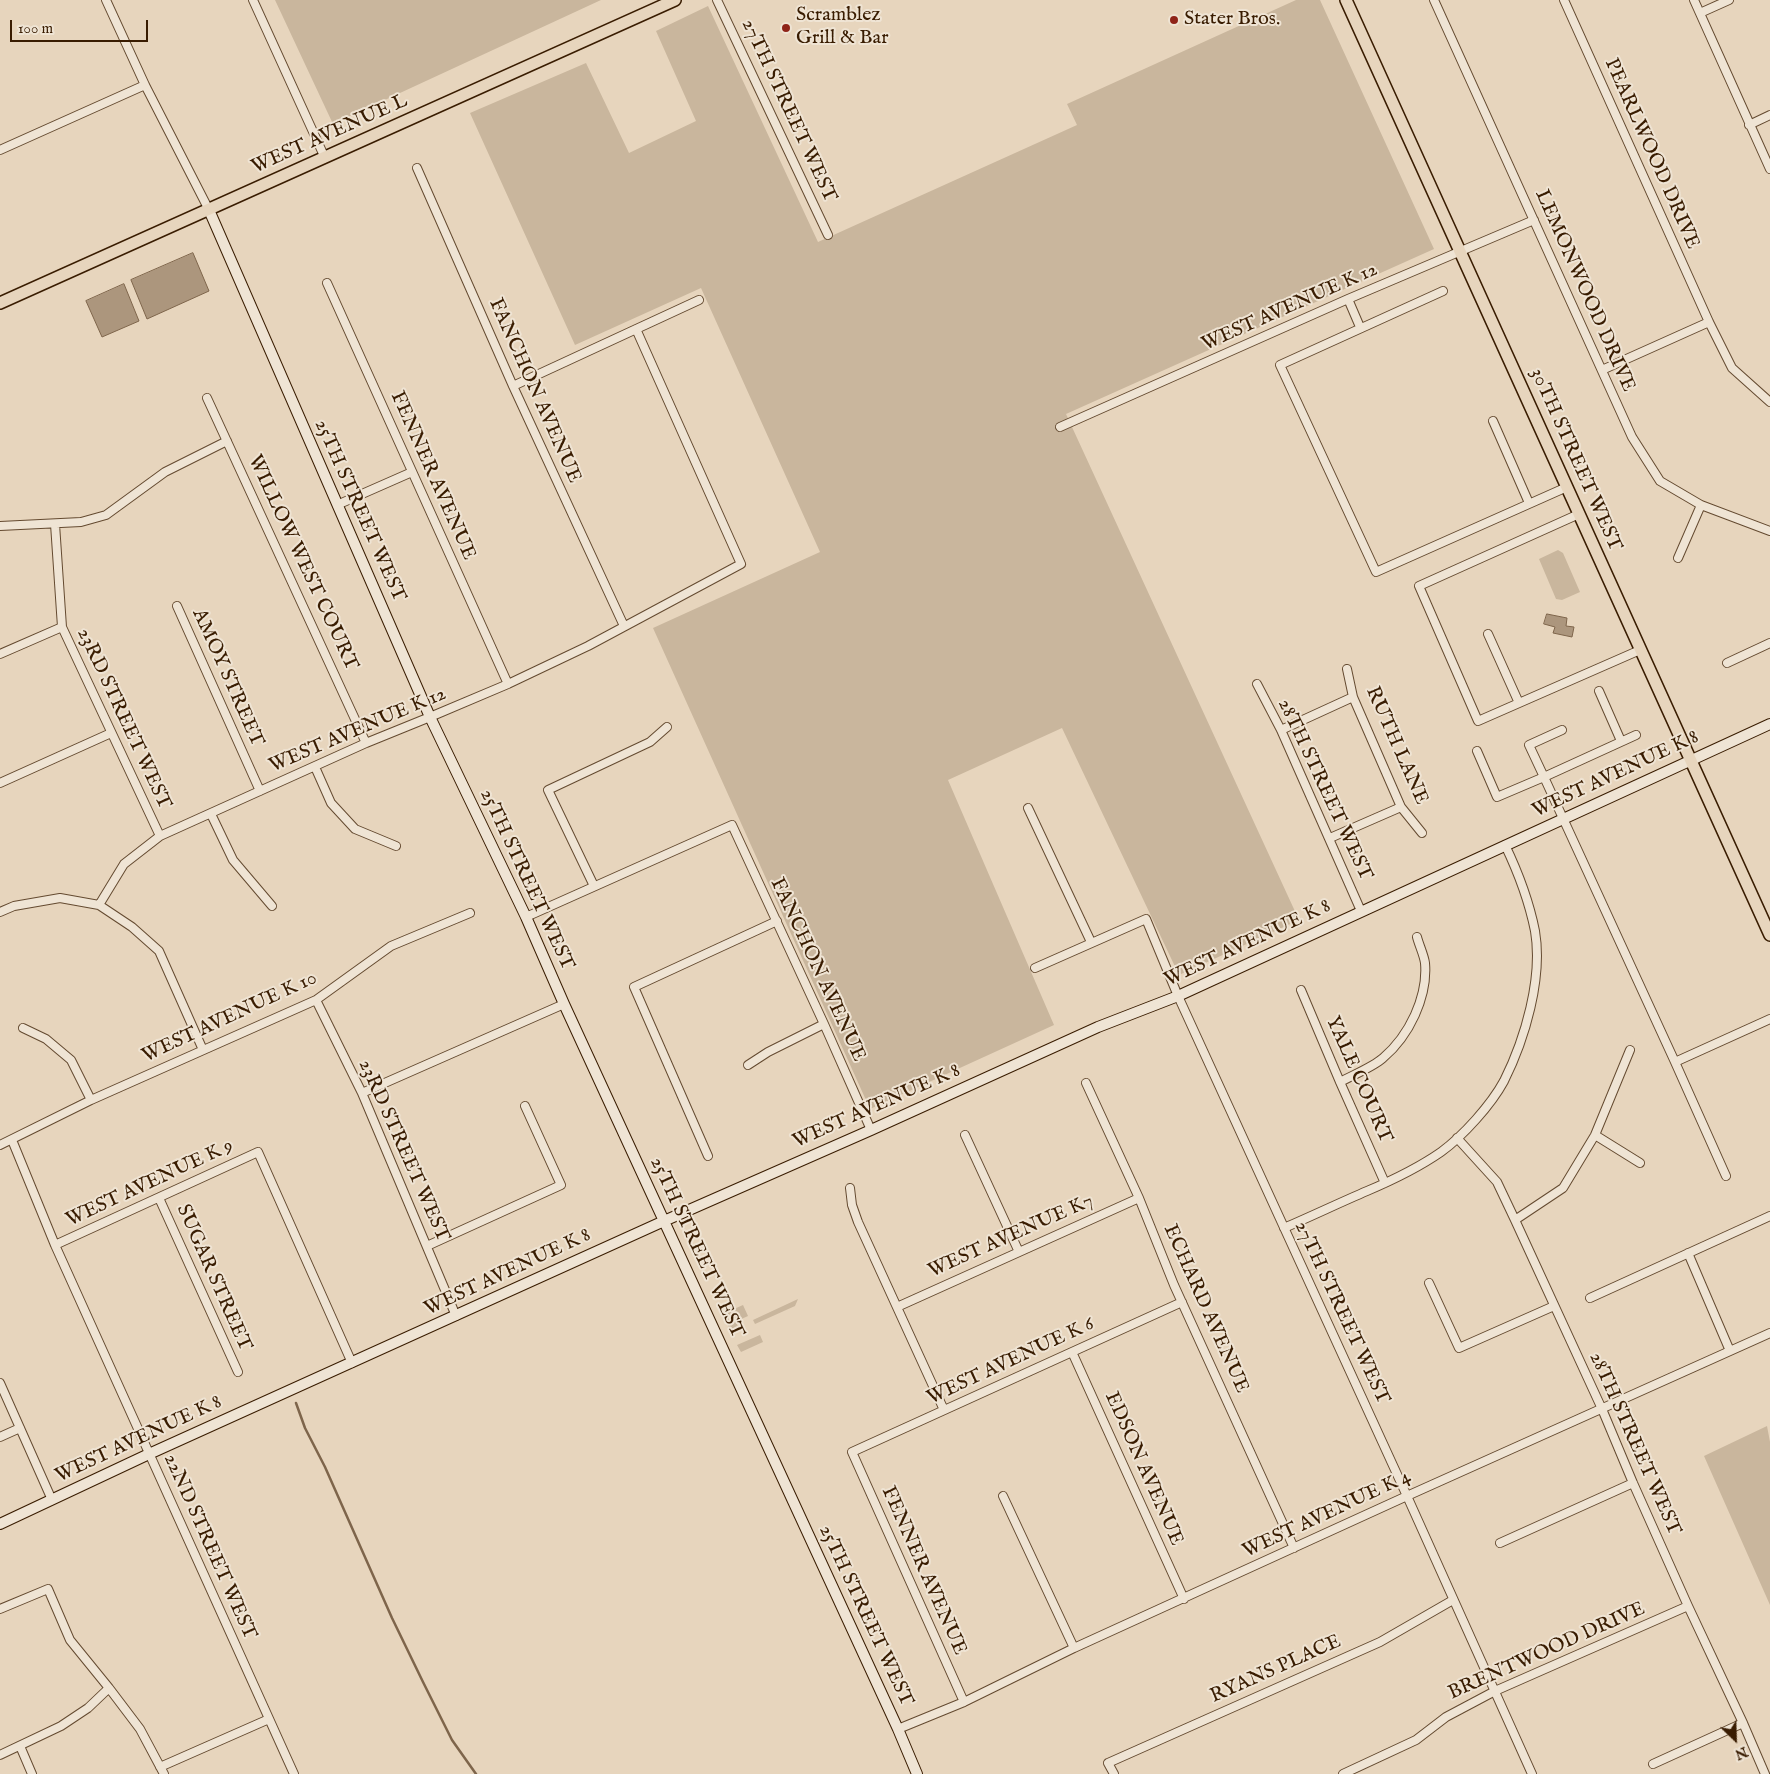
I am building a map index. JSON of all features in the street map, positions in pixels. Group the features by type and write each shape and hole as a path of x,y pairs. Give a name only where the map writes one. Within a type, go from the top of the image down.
{"main road":[{"name":"WEST AVENUE L","path":"0,303 675,0"},
{"name":"30TH STREET WEST","path":"1346,0 1770,935"}],"street":[{"name":"25TH STREET WEST","path":"106,0 145,85 209,210 430,717 526,917 564,1004 917,1774"},
{"path":"254,0 325,158"},
{"name":"27TH STREET WEST","path":"717,0 828,235"},
{"name":"LEMONWOOD DRIVE","path":"1434,0 1632,437 1660,482 1701,505 1770,531"},
{"name":"PEARLWOOD DRIVE","path":"1564,0 1709,322 1732,368 1770,402"},
{"path":"1694,0 1770,169"},
{"path":"1700,13 1729,0"},
{"path":"0,150 145,85"},
{"path":"1749,125 1770,115"},
{"name":"FANCHON AVENUE","path":"418,168 513,386 624,626"},
{"name":"WEST AVENUE K 12","path":"1060,427 1348,299 1534,220"},
{"name":"FENNER AVENUE","path":"327,283 508,684"},
{"path":"1443,291 1360,327 1280,365 1376,572 1567,487"},
{"path":"1348,299 1360,327"},
{"path":"513,386 699,300"},
{"path":"1602,370 1709,322"},
{"name":"WEST AVENUE K 12","path":"99,905 124,864 160,836 366,743 508,684 588,646 741,564 636,329"},
{"name":"WILLOW WEST COURT","path":"207,398 366,743"},
{"path":"1493,421 1529,504"},
{"path":"0,526 81,522 106,515 165,472 227,441"},
{"path":"337,505 412,472"},
{"path":"1678,558 1701,505"},
{"path":"1579,514 1419,586 1478,721 1640,650"},
{"name":"23RD STREET WEST","path":"55,524 62,627 160,836"},
{"name":"AMOY STREET","path":"177,606 260,791"},
{"path":"0,654 62,627"},
{"path":"1488,634 1519,703"},
{"path":"1727,663 1770,643"},
{"name":"RUTH LANE","path":"1347,669 1353,696 1401,807 1422,833"},
{"name":"28TH STREET WEST","path":"1257,684 1281,730 1362,911"},
{"path":"1599,691 1622,741"},
{"path":"1281,730 1353,696"},
{"name":"WEST AVENUE K 8","path":"0,1524 149,1454 664,1221 1098,1027 1178,996 1770,724"},
{"path":"526,917 594,886 548,790 650,742 666,727"},
{"path":"1562,730 1529,745 1726,1176"},
{"path":"0,783 111,733"},
{"path":"1477,751 1498,797 1636,735"},
{"path":"315,767 331,803 355,829 396,846"},
{"path":"1330,838 1401,807"},
{"path":"1028,808 1091,942 1035,968"},
{"path":"210,814 232,860 272,906"},
{"name":"FANCHON AVENUE","path":"594,886 732,825 871,1130"},
{"path":"1284,1228 1408,1172 1441,1152 1477,1119 1503,1083 1521,1041 1534,991 1535,932 1525,891 1505,845"},
{"path":"0,912 14,906 60,898 99,905 132,927 159,951 203,1050"},
{"name":"WEST AVENUE K 10","path":"0,1145 91,1100 316,1000 391,946 470,914"},
{"name":"27TH STREET WEST","path":"1091,942 1146,919 1178,996 1532,1774"},
{"path":"708,1156 634,987 777,921"},
{"path":"1340,1082 1383,1059 1402,1037 1417,1011 1424,985 1425,962 1417,937"},
{"name":"YALE COURT","path":"1301,990 1385,1183"},
{"name":"23RD STREET WEST","path":"316,1000 362,1093 456,1316"},
{"path":"362,1093 564,1004"},
{"path":"1675,1062 1770,1019"},
{"path":"748,1065 768,1052 824,1024"},
{"path":"23,1028 46,1039 70,1060 91,1100"},
{"path":"1515,1220 1563,1188 1595,1135 1630,1050"},
{"name":"ECHARD AVENUE","path":"1086,1083 1139,1198 1168,1271 1294,1548"},
{"path":"427,1246 561,1185 525,1106"},
{"path":"1595,1135 1640,1163"},
{"path":"965,1136 1019,1252"},
{"name":"28TH STREET WEST","path":"1458,1138 1497,1182 1602,1408 1633,1483 1765,1774"},
{"name":"22ND STREET WEST","path":"12,1140 55,1245 294,1774"},
{"name":"WEST AVENUE K 9","path":"55,1245 258,1152 352,1363"},
{"path":"850,1188 852,1205 858,1222 944,1410"},
{"name":"SUGAR STREET","path":"159,1198 238,1372"},
{"name":"WEST AVENUE K7","path":"897,1307 1139,1198"},
{"path":"1590,1298 1770,1216"},
{"path":"1688,1254 1730,1351"},
{"path":"1429,1283 1459,1348 1554,1306"},
{"name":"WEST AVENUE K 6","path":"852,1452 1182,1302"},
{"name":"WEST AVENUE K 4","path":"898,1730 964,1702 1074,1648 1407,1496 1770,1333"},
{"name":"EDSON AVENUE","path":"1072,1352 1184,1599"},
{"path":"0,1383 52,1500"},
{"path":"0,1437 20,1428"},
{"name":"FENNER AVENUE","path":"852,1452 964,1702"},
{"path":"1500,1543 1633,1483"},
{"path":"1003,1496 1074,1648"},
{"path":"0,1609 48,1589 70,1640 110,1688 140,1729 162,1770 269,1719"},
{"name":"RYANS PLACE","path":"1114,1774 1108,1763 1380,1642 1453,1600"},
{"name":"BRENTWOOD DRIVE","path":"1343,1774 1416,1740 1446,1716 1494,1691 1688,1606"},
{"path":"0,1755 61,1726 88,1708 110,1688"},
{"path":"1653,1764 1743,1723"},
{"path":"20,1746 32,1774"}],"shaded area":[{"path":"275,0 601,0 333,124"},
{"path":"1296,0 1320,0 1434,249 1066,414 1299,920 1179,975 1062,728 948,780 1054,1025 870,1109 653,628 820,552 701,288 575,345 470,113 586,63 629,153 696,121 656,31 708,6 818,242 1077,125 1067,104"},
{"path":"193,253 209,291 147,319 131,280"},
{"path":"124,284 139,321 102,337 86,301"},
{"path":"1558,550 1563,553 1580,592 1562,600 1556,599 1539,559"},
{"path":"1547,614 1567,618 1566,626 1574,627 1572,637 1553,633 1555,627 1544,624"},
{"path":"798,1299 795,1306 755,1324 753,1320"},
{"path":"743,1305 748,1316 737,1321 735,1320 740,1331 732,1334 723,1314"},
{"path":"760,1335 763,1342 741,1352 737,1345"},
{"path":"1767,1426 1770,1442 1770,1605 1704,1456"}],"waterway":[{"path":"296,1403 305,1428 325,1467 392,1618 423,1682 452,1740 476,1774"}],"place":[{"name":"Stater Bros.","path":"1174,20"},
{"name":"Scramblez Grill & Bar","path":"786,28"}]}
